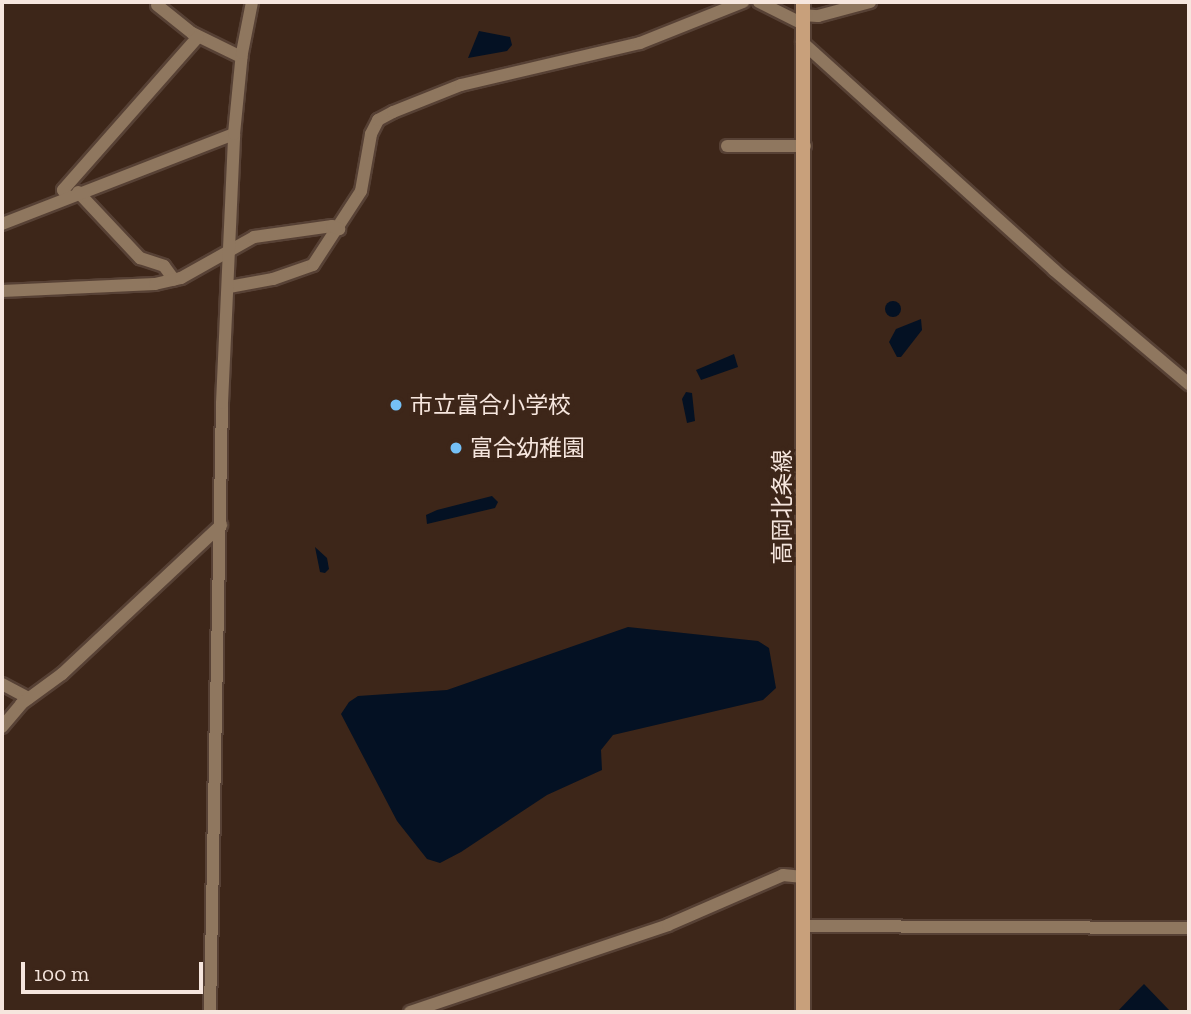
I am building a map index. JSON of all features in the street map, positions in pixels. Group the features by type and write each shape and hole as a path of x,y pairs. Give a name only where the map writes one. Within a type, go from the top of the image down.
{"main road":[{"name":"高岡北条線","path":"802,14 805,146 803,1012"}],"street":[{"path":"210,1012 221,525 234,134 241,57 252,2"},
{"path":"229,287 272,279 313,265 339,229 361,191 371,134 379,120 393,111 461,85 640,43 743,2"},
{"path":"760,2 818,16 870,2"},
{"path":"158,5 198,37 241,57"},
{"path":"174,280 164,266 140,258 73,194 63,190 198,37"},
{"path":"802,42 1054,270 1189,384"},
{"path":"2,224 73,194 234,134"},
{"path":"727,146 805,146"},
{"path":"2,291 174,280 232,248 276,232 339,229"},
{"path":"2,727 28,698 62,674 221,525"},
{"path":"2,684 28,698"},
{"path":"410,1012 668,925 783,875 803,877"},
{"path":"803,926 1189,929"}],"water":[{"path":"479,31 510,37 512,45 507,51 468,58"},
{"path":"893,301 901,309 893,317 885,309"},
{"path":"921,319 922,330 901,357 897,357 889,342 896,329"},
{"path":"734,354 738,367 701,380 696,370"},
{"path":"686,392 692,393 695,421 687,423 682,399"},
{"path":"492,496 498,502 495,508 427,524 426,515 437,510"},
{"path":"315,547 327,558 329,569 325,573 320,572"},
{"path":"628,627 758,641 769,648 776,688 763,700 613,735 601,750 602,770 547,795 440,863 427,859 397,821 341,714 349,702 358,696 447,690"},
{"path":"1144,984 1171,1012 1117,1012"}],"place":[{"name":"市立富合小学校","path":"396,405"},
{"name":"富合幼稚園","path":"456,448"}]}
